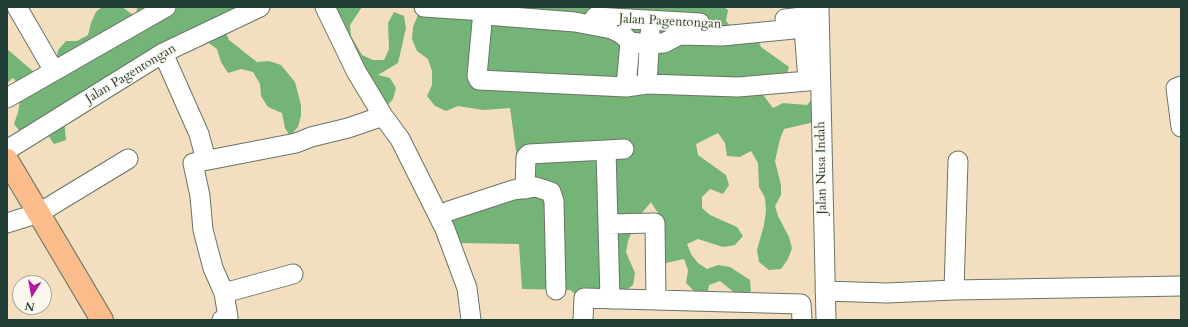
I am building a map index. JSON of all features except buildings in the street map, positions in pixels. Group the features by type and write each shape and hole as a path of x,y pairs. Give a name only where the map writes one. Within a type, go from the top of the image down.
{"main road":[{"path":"7,160 102,320"}],"street":[{"path":"17,7 54,70"},
{"path":"7,98 166,7"},
{"name":"Jalan Pagentongan","path":"7,150 163,53 260,7"},
{"path":"325,7 356,71 383,116 400,139 445,229 467,288 471,320"},
{"name":"Jalan Pagentongan","path":"424,7 728,25 819,11"},
{"name":"Jalan Nusa Indah","path":"819,11 826,320"},
{"path":"486,15 575,22 612,29 623,35 630,42 664,44 679,35 722,36 804,28 808,81 738,87 647,84 626,87 479,80 479,51 482,22 486,15"},
{"path":"647,84 652,21"},
{"path":"626,87 630,42"},
{"path":"163,53 199,134 206,160"},
{"path":"1181,86 1176,88 1181,127"},
{"path":"222,320 228,317 224,292 213,268 203,230 200,196 193,163 296,143 383,116"},
{"path":"525,189 526,157 529,154 615,150 608,224 610,299"},
{"path":"7,224 39,213 128,159"},
{"path":"954,290 958,161"},
{"path":"449,211 513,190 536,187 551,192 554,201 556,290"},
{"path":"608,224 655,223 656,300"},
{"path":"224,292 293,274"},
{"path":"825,291 887,293 954,290 1181,286"},
{"path":"583,320 584,298 801,304 802,320"}],"green space":[{"path":"102,7 122,7 136,17 137,7 247,7 225,30 229,40 257,62 269,61 281,65 295,82 301,105 301,116 298,127 290,136 285,128 282,113 268,107 261,96 260,84 253,72 241,69 228,73 221,62 217,49 206,41 64,118 66,140 54,144 47,134 22,134 14,124 18,112 22,88 13,78 7,83 7,49 35,73 45,61 56,63 58,50 66,41 77,41 88,35 96,12"},
{"path":"315,7 362,7 350,25 351,36 362,55 373,60 384,60 389,49 388,23 394,12 404,16 406,28 398,63 378,75 390,78 396,88 393,99 385,108"},
{"path":"425,7 724,7 728,10 726,21 733,29 756,35 761,47 789,67 786,78 760,91 773,108 783,103 807,105 815,96 820,118 810,123 784,129 780,139 775,161 781,185 781,195 775,206 778,216 789,237 792,248 788,259 781,269 769,270 759,262 757,250 766,211 765,198 759,187 758,163 751,151 740,157 727,156 725,143 718,133 696,144 698,155 726,175 729,185 723,194 710,189 702,197 702,208 710,215 737,227 743,236 735,245 723,247 698,239 687,244 691,254 698,263 707,269 718,265 730,267 750,280 751,291 741,298 720,281 709,285 707,296 695,292 686,283 688,270 684,259 661,264 658,213 651,202 637,219 628,241 626,252 635,273 633,285 624,292 599,290 574,293 570,290 522,289 519,244 458,243 448,221 520,179 510,108 483,110 458,106 446,111 435,106 427,96 432,85 432,71 428,59 417,51 412,39 413,27 418,15"}]}
